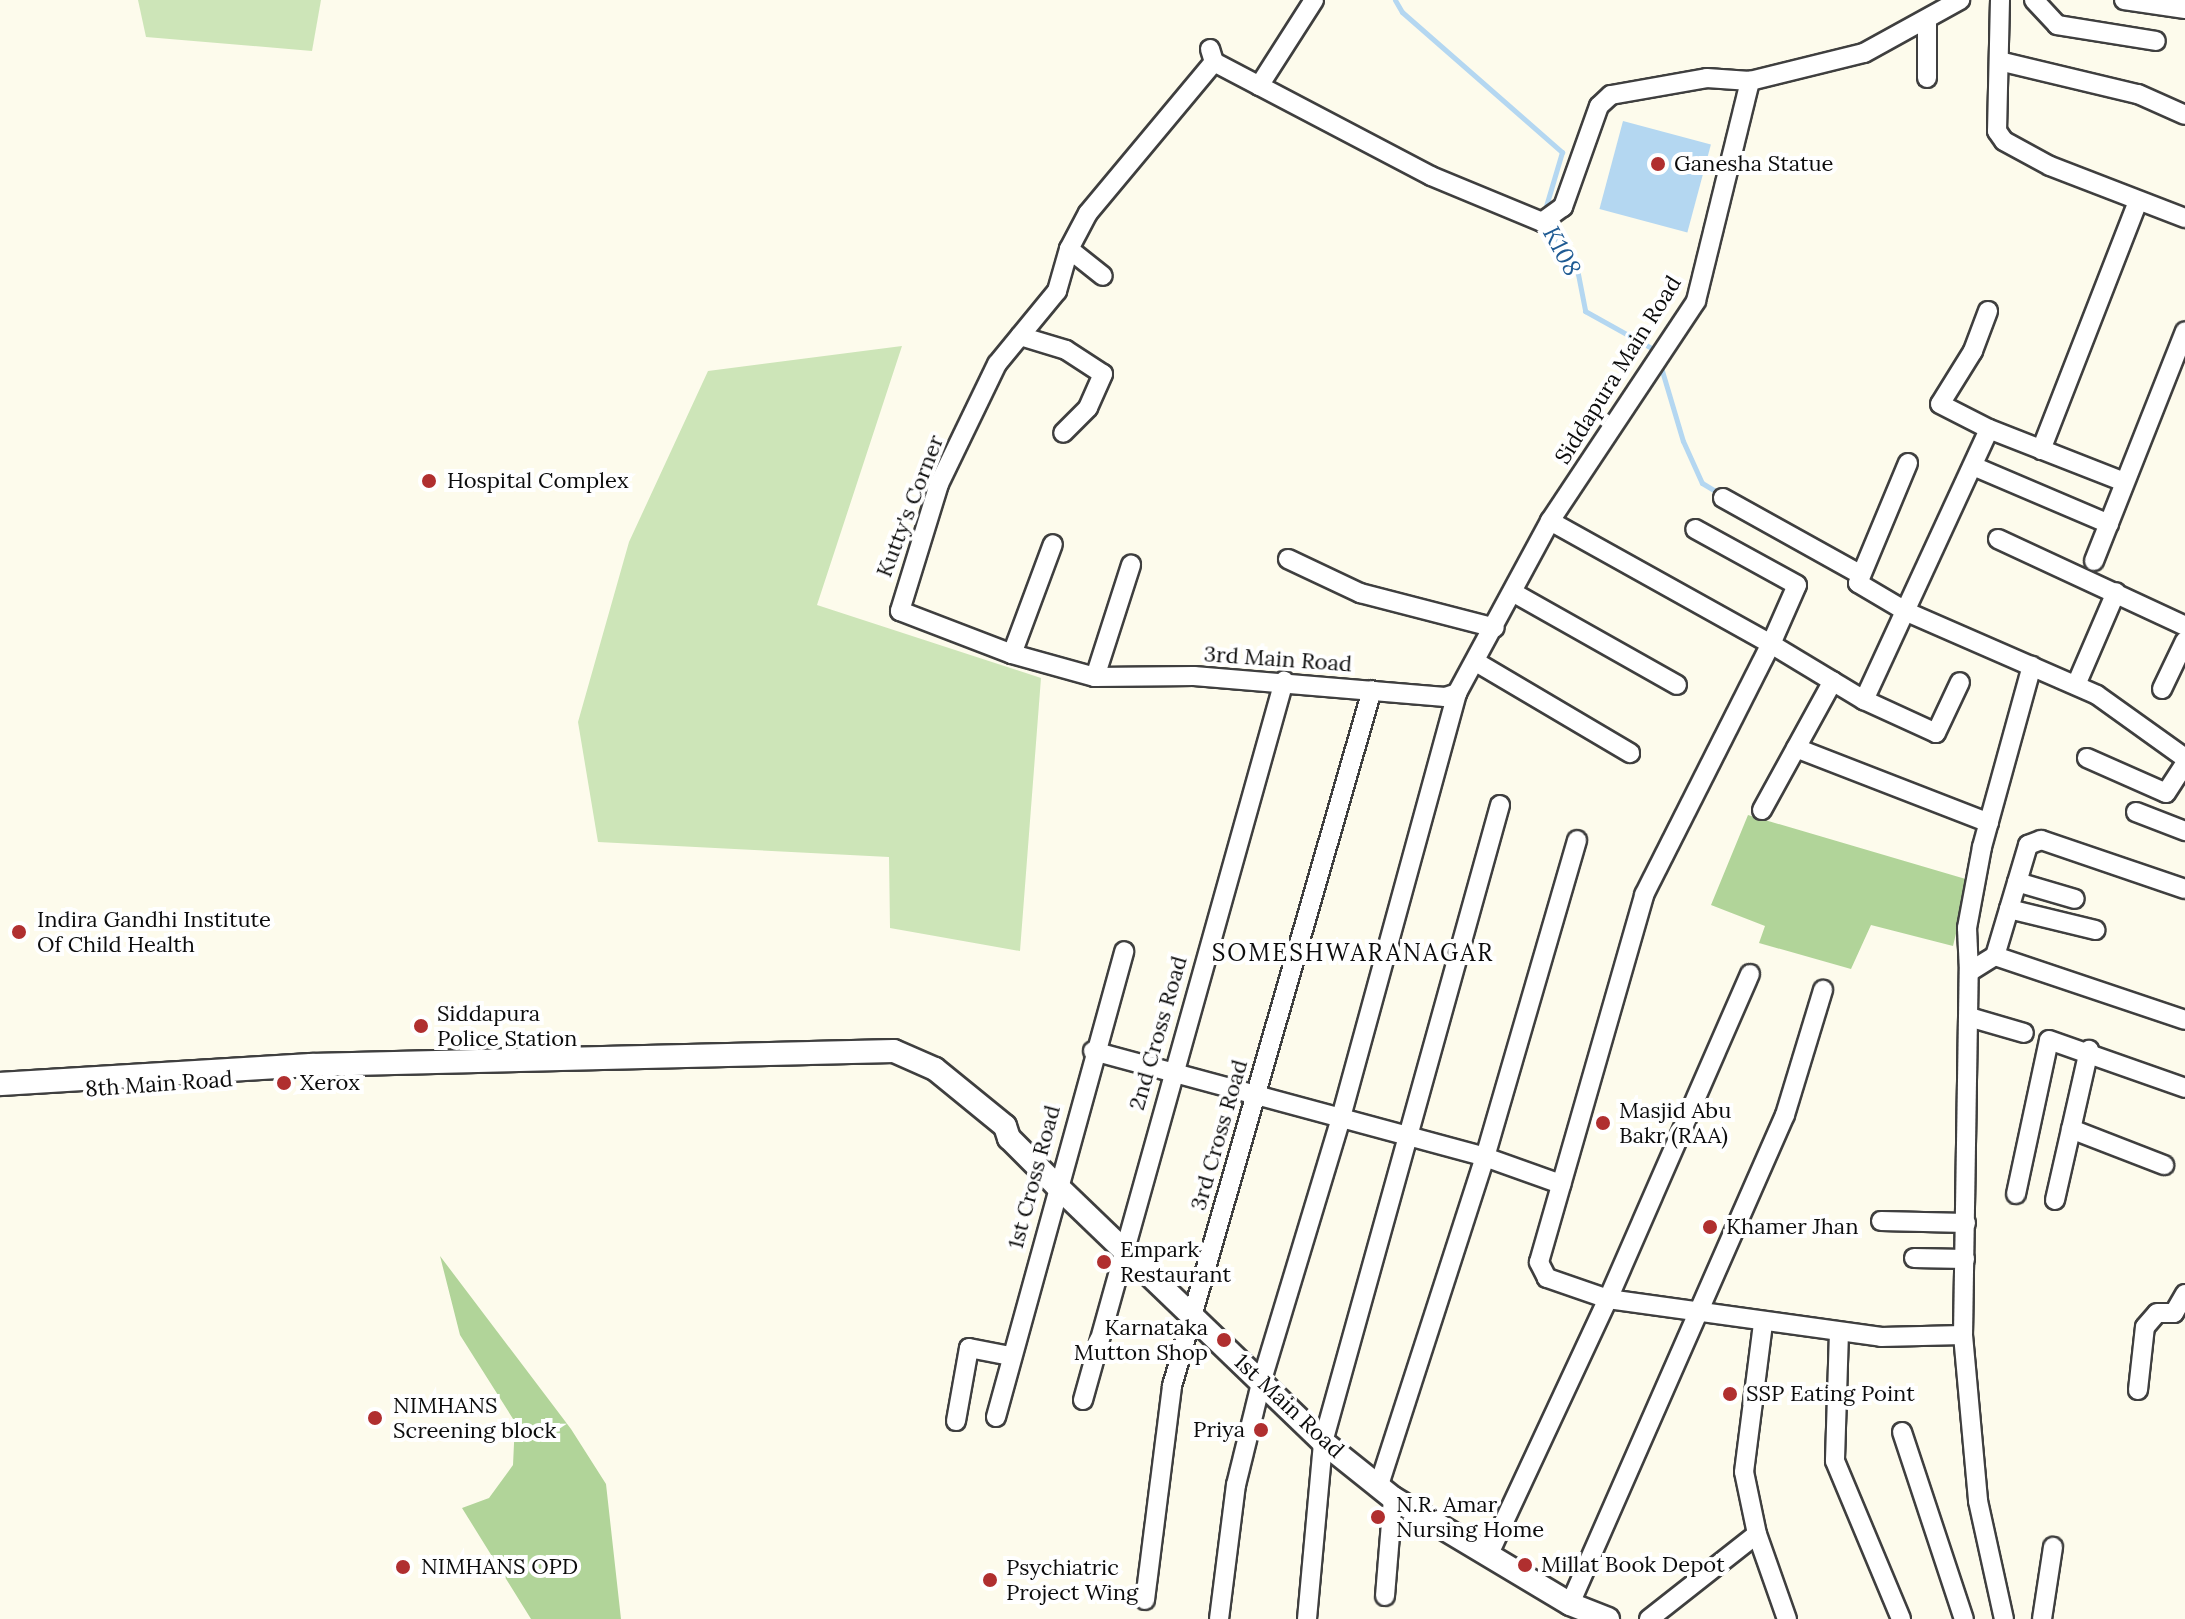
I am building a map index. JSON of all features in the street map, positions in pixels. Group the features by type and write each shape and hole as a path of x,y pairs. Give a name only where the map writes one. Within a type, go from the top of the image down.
{"street":[{"path":"1259,86 1314,0"},
{"path":"1063,433 1088,408 1103,374 1066,350 1020,336 1057,291 1069,249 1088,213 1212,56 1259,86 1431,176 1542,222 1563,207 1599,106 1611,95 1707,78 1750,81 1864,53 1960,0"},
{"path":"2000,0 1997,131 2010,148 2185,218"},
{"path":"2034,0 2057,25 2156,41"},
{"path":"2124,0 2185,9"},
{"path":"1927,19 1927,78"},
{"path":"1999,61 2138,94 2185,115"},
{"name":"Siddapura Main Road","path":"1219,1619 1236,1485 1261,1383 1340,1121 1457,693 1514,593 1550,521 1696,301 1750,81"},
{"path":"2041,450 2138,201"},
{"path":"1069,249 1103,276"},
{"path":"1988,311 1973,351 1940,404 1989,429 2124,482"},
{"path":"2094,561 2185,331"},
{"name":"Kutty's Corner","path":"1020,336 997,364 939,484 899,603 908,616 1012,654 1095,677"},
{"path":"1864,700 1989,429"},
{"path":"1908,463 1858,573 1858,583 1907,612 2076,685 2185,761 2166,793 2087,758"},
{"path":"1973,466 2109,524"},
{"path":"1723,498 1858,573"},
{"path":"1550,521 1771,644 1864,700 1936,733 1960,682"},
{"path":"1695,529 1797,585 1771,644 1644,895 1539,1262 1541,1271 1547,1278 1608,1299 1699,1315 1881,1337 1963,1335"},
{"path":"1998,539 2185,626"},
{"path":"1012,654 1053,544"},
{"path":"1288,559 1360,593 1495,628"},
{"path":"1095,677 1131,565"},
{"path":"2076,685 2116,592"},
{"path":"1514,593 1677,685"},
{"path":"2162,689 2185,641"},
{"path":"1476,662 1630,753"},
{"path":"2004,1619 1978,1501 1963,1335 1969,1017 1967,928 1989,823 2032,666"},
{"name":"3rd Main Road","path":"1095,677 1284,681 1372,690 1457,693"},
{"name":"2nd Cross Road","path":"1083,1400 1122,1248 1284,681"},
{"path":"1762,810 1833,681"},
{"name":"3rd Cross Road","path":"1145,1600 1162,1438 1193,1313 1372,690"},
{"path":"1796,748 1989,823"},
{"path":"1307,1619 1323,1442 1500,805"},
{"path":"2136,812 2185,831"},
{"path":"1385,1596 1386,1492 1577,840"},
{"path":"1969,972 1995,956 2028,845 2041,840 2185,889"},
{"path":"2017,882 2075,899"},
{"path":"2009,909 2095,930"},
{"name":"1st Cross Road","path":"996,1417 1056,1185 1124,951"},
{"path":"1995,956 2185,1020"},
{"path":"1488,1556 1608,1299 1750,974"},
{"path":"1570,1604 1785,1115 1823,990"},
{"path":"1969,1017 2024,1033"},
{"path":"2016,1194 2049,1040 2089,1050 2185,1088"},
{"path":"2055,1200 2089,1050"},
{"name":"1st Main Road","path":"314,1069 894,1051 935,1069 1005,1126 1009,1138 1056,1185 1193,1313 1323,1442 1386,1492 1488,1556 1570,1604 1608,1619"},
{"path":"1093,1051 1256,1094 1340,1121 1485,1157 1561,1184"},
{"name":"8th Main Road","path":"0,1084 314,1069"},
{"name":"8th Main Road","path":"0,1096 314,1069"},
{"path":"2071,1129 2164,1165"},
{"path":"1881,1221 1966,1223"},
{"path":"1914,1258 1965,1259"},
{"path":"2138,1390 2145,1327 2157,1313 2174,1313 2185,1294"},
{"path":"1763,1323 1744,1472 1757,1534 1787,1619"},
{"path":"1839,1332 1835,1461 1901,1619"},
{"path":"956,1421 969,1348 1010,1356"},
{"path":"1902,1432 1964,1619"},
{"path":"1649,1619 1757,1534"},
{"path":"2042,1619 2053,1547"}],"green space":[{"path":"138,0 321,0 312,51 146,37"},
{"path":"902,346 817,605 1041,678 1020,951 890,928 889,857 598,842 578,722 629,542 708,371"},
{"path":"1748,815 1969,880 1953,946 1871,925 1851,969 1759,943 1765,926 1711,905"},
{"path":"440,1256 571,1429 606,1484 621,1619 531,1619 462,1508 489,1498 513,1465 515,1422 460,1335"}],"water":[{"path":"1623,121 1711,145 1687,232 1599,209"}],"waterway":[{"name":"K108","path":"1395,0 1402,12 1562,152 1543,216"},
{"name":"K108","path":"1548,225 1578,274 1585,311 1657,351"},
{"name":"K108","path":"1660,364 1683,441 1702,483 1722,495"}],"place":[{"name":"Ganesha Statue","path":"1658,164"},
{"name":"Hospital Complex","path":"429,481"},
{"name":"Indira Gandhi Institute Of Child Health","path":"19,932"},
{"name":"Siddapura Police Station","path":"421,1026"},
{"name":"Xerox","path":"284,1083"},
{"name":"Masjid Abu Bakr (RAA)","path":"1603,1123"},
{"name":"Khamer Jhan","path":"1710,1227"},
{"name":"Empark Restaurant","path":"1104,1262"},
{"name":"Karnataka Mutton Shop","path":"1224,1340"},
{"name":"SSP Eating Point","path":"1730,1394"},
{"name":"NIMHANS Screening block","path":"375,1418"},
{"name":"Priya","path":"1261,1430"},
{"name":"N.R. Amar Nursing Home","path":"1378,1517"},
{"name":"Millat Book Depot","path":"1525,1565"},
{"name":"NIMHANS OPD","path":"403,1567"},
{"name":"Psychiatric Project Wing","path":"990,1580"}],"district":[{"name":"SOMESHWARANAGAR","path":"1353,953"}]}
